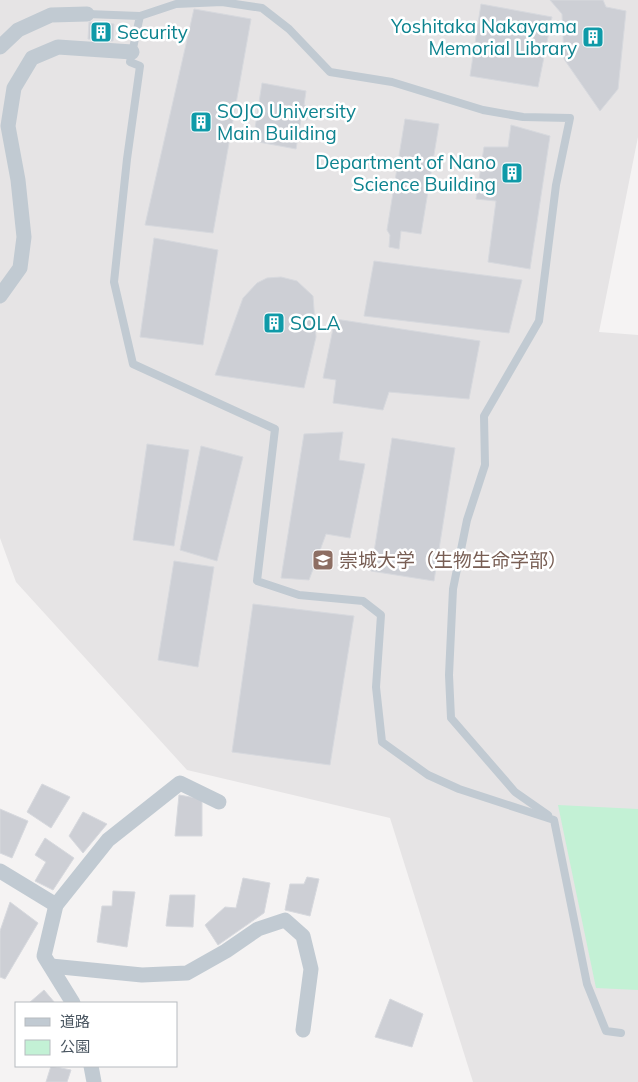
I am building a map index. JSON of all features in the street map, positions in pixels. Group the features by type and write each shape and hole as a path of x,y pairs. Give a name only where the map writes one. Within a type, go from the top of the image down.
{"street":[{"path":"0,47 18,30 51,15 87,14"},
{"path":"0,296 20,268 24,237 18,180 8,126 14,88 32,58 58,47 132,52"},
{"path":"72,1002 44,956 56,905 108,840 180,783 219,802"},
{"path":"0,871 56,905"},
{"path":"51,966 142,975 187,973 226,952 258,929 285,920 303,936 312,969 303,1030"},
{"path":"91,1067 94,1082"}],"lane":[{"path":"87,14 140,16 176,4 222,2 262,8 290,29 330,72 392,82 483,110 523,117 570,118 556,185 539,321 484,416 485,465 467,520 453,589 449,675 451,718 515,792 554,820 587,984 606,1031 621,1033"},
{"path":"140,16 130,62 140,66 127,159 114,282 133,364 275,429 257,581 299,596 363,601 381,615 376,687 382,742 428,775 459,789 554,820"}],"shaded area":[{"name":"崇城大学（生物生命学部）","path":"0,0 638,0 638,137 599,332 638,335 638,1082 473,1082 390,818 187,770 16,582 0,538"}],"green space":[{"path":"558,805 638,809 638,990 596,988"}],"building":[{"name":"Yoshitaka Nakayama Memorial Library","path":"550,0 603,0 606,7 626,11 618,89 600,111 564,59 562,14"},
{"path":"481,4 552,17 538,87 470,76"},
{"name":"SOJO University Main Building","path":"194,9 251,19 213,233 145,225"},
{"name":"Security","path":"89,22 114,24 113,41 88,39"},
{"path":"262,83 306,91 304,105 309,106 307,120 301,119 296,149 253,141"},
{"path":"405,119 439,124 421,234 401,231 399,249 389,247 390,235 387,230"},
{"name":"Department of Nano Science Building","path":"511,125 550,136 530,269 488,262 496,201 476,199 484,147 508,147"},
{"path":"154,238 218,250 203,345 140,337"},
{"path":"374,261 522,280 509,333 364,316"},
{"name":"SOLA","path":"281,277 297,281 313,296 316,337 304,388 215,375 243,298 257,283 267,278"},
{"path":"335,319 480,341 469,399 389,392 383,410 333,403 336,380 323,378"},
{"path":"343,432 339,460 365,464 350,538 326,534 309,580 281,578 304,434"},
{"path":"392,438 455,448 434,581 371,571"},
{"path":"147,444 189,450 174,546 133,540"},
{"path":"201,446 243,457 217,561 180,550"},
{"path":"174,561 214,567 198,667 158,660"},
{"path":"253,604 354,616 330,765 232,752"},
{"path":"42,784 70,797 51,828 27,812"},
{"path":"179,795 202,799 202,836 175,836"},
{"path":"0,809 28,821 12,858 0,853"},
{"path":"83,812 107,824 83,853 69,836"},
{"path":"45,838 74,858 53,890 35,881 46,862 35,855"},
{"path":"307,877 319,879 310,916 285,910 290,884 304,884"},
{"path":"243,878 270,883 264,913 218,945 205,925 225,907 236,908"},
{"path":"113,891 135,892 127,947 97,942 102,906 112,906"},
{"path":"170,895 195,895 193,927 166,926"},
{"path":"10,902 38,923 5,979 0,977 0,931"},
{"path":"44,990 54,1002 30,1002"},
{"path":"390,999 423,1014 412,1047 375,1037"},
{"path":"51,1067 71,1070 67,1082 46,1082"}],"place":[{"name":"Security","path":"101,32"},
{"name":"Yoshitaka Nakayama Memorial Library","path":"593,37"},
{"name":"SOJO University Main Building","path":"201,122"},
{"name":"Department of Nano Science Building","path":"512,173"},
{"name":"SOLA","path":"274,323"},
{"name":"崇城大学（生物生命学部）","path":"323,560"}]}
